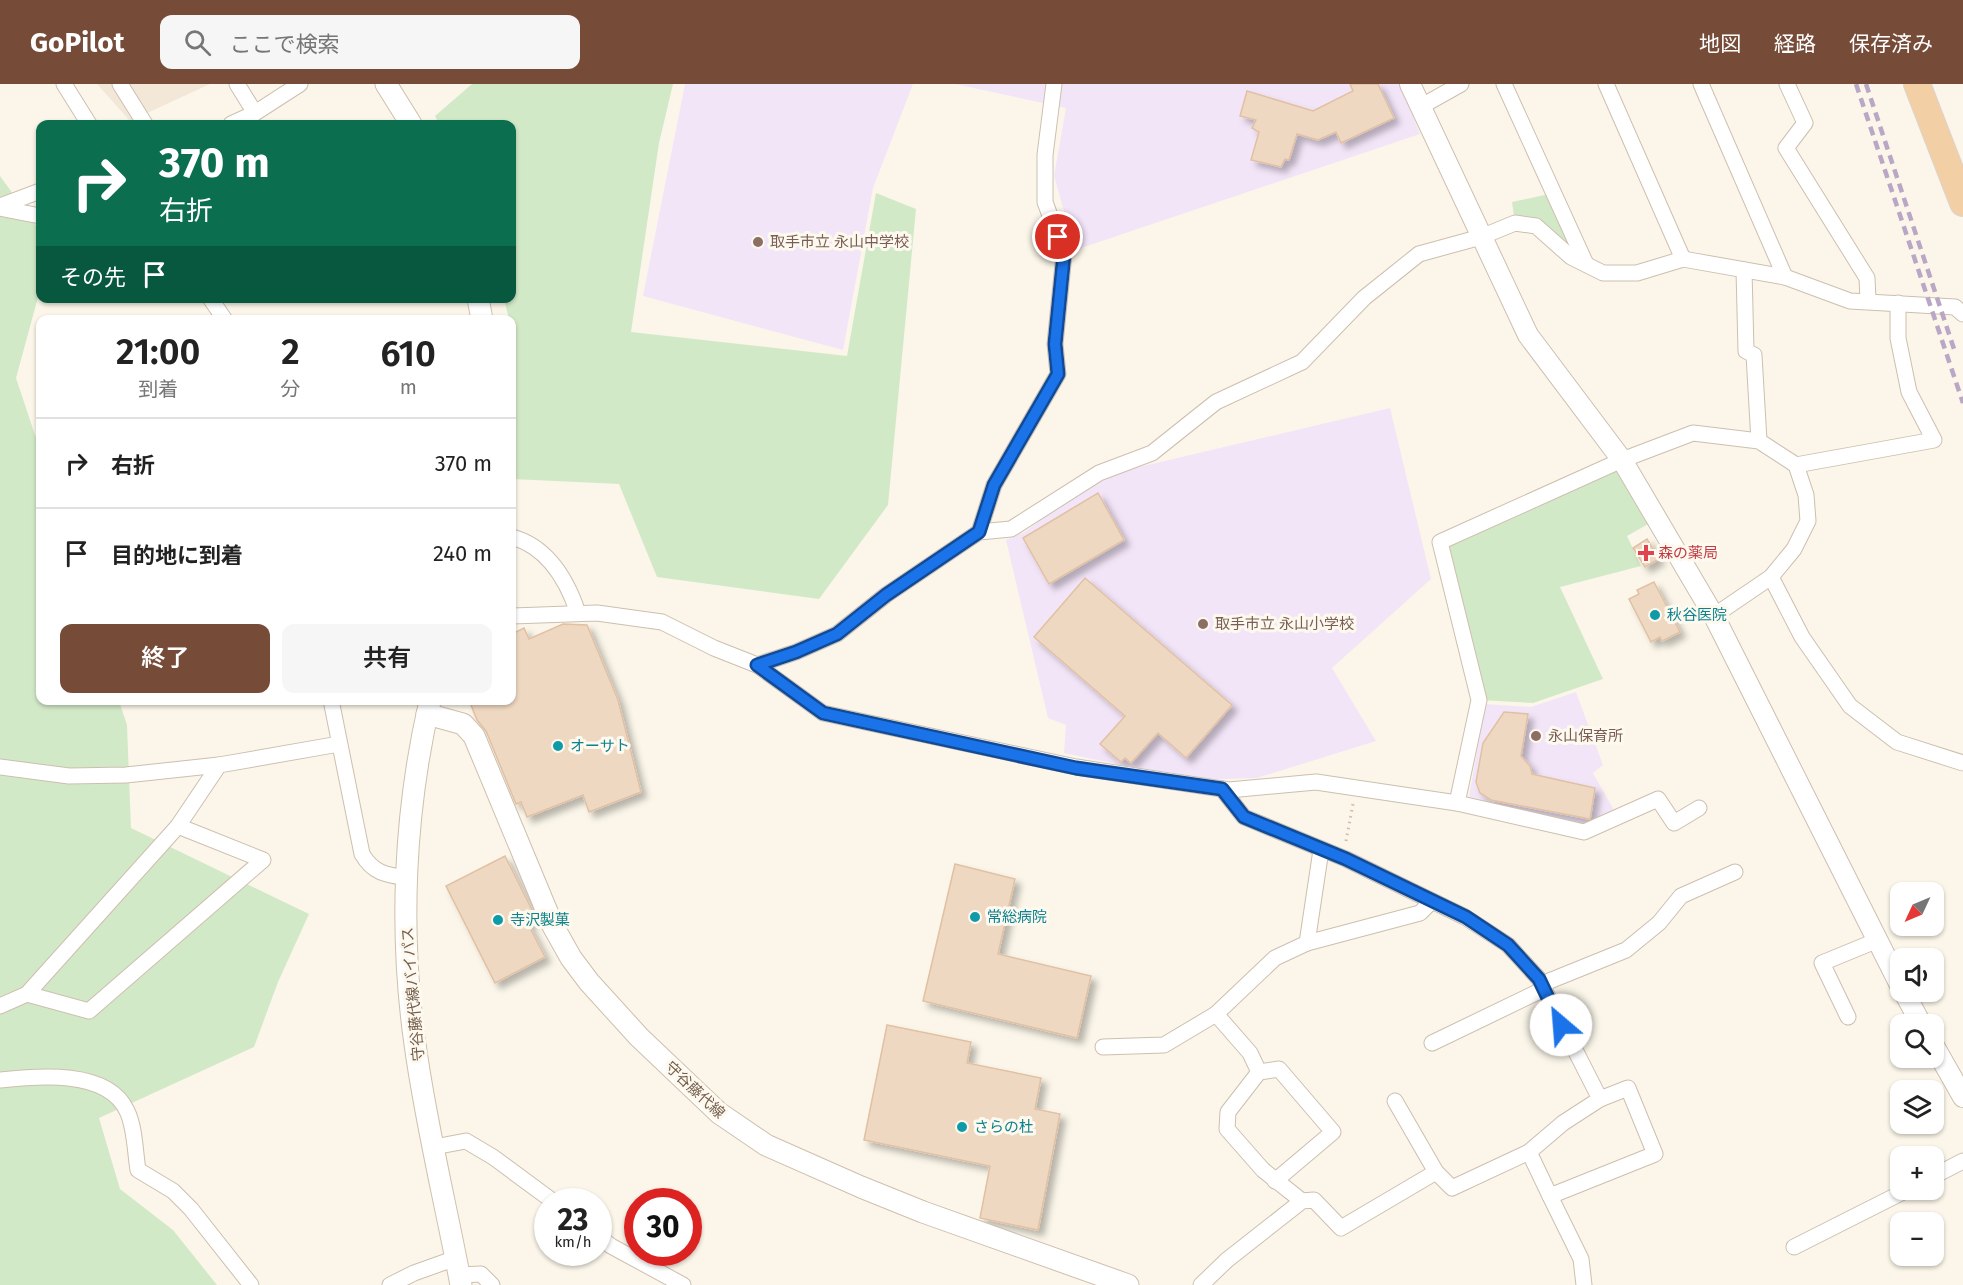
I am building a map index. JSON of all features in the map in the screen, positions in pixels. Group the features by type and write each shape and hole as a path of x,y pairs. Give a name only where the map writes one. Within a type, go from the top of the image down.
{"highway":[{"path":"1924,87 1963,203"}],"main road":[{"path":"386,84 408,120"},
{"name":"守谷藤代線バイパス","path":"428,707 420,744 407,878 407,961 415,1044 459,1273"},
{"name":"守谷藤代線","path":"428,707 463,724 474,736 553,926 577,966 639,1037 719,1113 766,1145 852,1183 933,1216 1128,1285"}],"street":[{"path":"64,84 86,120"},
{"path":"120,84 142,120"},
{"path":"237,84 255,113"},
{"path":"240,120 255,113 300,84"},
{"path":"979,532 994,485 1058,374 1055,344 1064,254 1045,202 1045,155 1054,84"},
{"path":"1410,84 1528,335 1622,460 1714,616 1890,965"},
{"path":"1420,107 1461,84"},
{"path":"1504,84 1586,264"},
{"path":"1606,84 1683,260"},
{"path":"1701,84 1785,277"},
{"path":"1787,84 1805,123 1786,148 1867,278 1868,300"},
{"path":"0,207 36,193"},
{"path":"0,207 36,215"},
{"path":"757,665 796,652 837,634 886,595 979,532 1011,529 1099,473 1152,453 1216,402 1302,362 1364,298 1419,254 1481,237 1515,223 1536,226 1571,257 1603,273 1637,273 1683,260 1785,277 1850,301 1868,300 1955,307 1963,314"},
{"path":"1744,270 1746,351 1754,355 1760,441"},
{"path":"1796,465 1934,440 1909,392 1898,338 1898,303"},
{"path":"1457,803 1479,700 1440,542 1622,460 1694,433 1760,441 1796,465 1806,495 1808,521 1794,549 1771,577 1721,611"},
{"path":"516,539 534,547 550,560 562,575 578,614"},
{"path":"1771,577 1802,637 1850,706 1897,742 1963,763"},
{"path":"516,616 597,613 662,622 714,648 757,665 823,713 1076,768 1222,789 1316,782 1457,803 1584,832 1658,799 1674,823 1699,808"},
{"path":"332,705 362,854 368,865 380,873 407,878"},
{"path":"0,767 69,776 126,775 219,765 339,744"},
{"path":"0,1006 27,994 178,826 219,765"},
{"path":"1222,789 1244,817 1342,858 1466,917 1508,945 1543,987 1600,1099"},
{"path":"27,994 89,1011 263,860 178,826"},
{"path":"1307,943 1321,850"},
{"path":"1432,1042 1543,987 1626,950 1659,923 1682,896 1735,872"},
{"path":"1103,1047 1164,1045 1216,1014 1275,958 1307,943 1420,913 1431,902"},
{"path":"1848,1017 1821,963 1849,949 1878,940"},
{"path":"1216,1014 1250,1053 1259,1072"},
{"path":"1944,1064 1963,1097"},
{"path":"1275,1181 1333,1132 1279,1069 1259,1072 1228,1112 1227,1129 1275,1181 1302,1201"},
{"path":"0,1080 78,1078 102,1086 116,1096 128,1111 138,1170 173,1191 191,1209 251,1285"},
{"path":"1395,1101 1436,1172 1452,1188 1529,1152 1563,1124 1600,1099 1628,1088 1655,1154 1550,1196"},
{"path":"434,1148 466,1141 493,1157 535,1188"},
{"path":"1529,1152 1581,1259 1584,1285"},
{"path":"1944,1171 1963,1161"},
{"path":"1201,1285 1227,1260 1302,1201 1314,1200 1341,1228 1436,1172"},
{"path":"1794,1247 1890,1199"},
{"path":"612,1247 683,1285"},
{"path":"390,1285 414,1273 481,1274 492,1285"}],"path":[{"path":"1342,858 1356,788"}],"shaded area":[{"path":"97,84 210,84 132,120 129,120"},
{"name":"取手市立 永山中学校","path":"685,84 913,84 873,188 843,350 643,296"},
{"path":"955,84 1400,84 1420,134 1075,250 1054,176 1066,108"},
{"name":"取手市立 永山小学校","path":"1390,408 1431,579 1332,668 1376,741 1257,778 1192,780 1064,753 1066,725 1048,718 1006,540 1025,532 1069,498 1118,472"},
{"name":"永山保育所","path":"1576,692 1603,765 1593,773 1615,812 1585,825 1469,797 1485,704 1531,707"}],"green space":[{"path":"472,84 673,84 659,143 631,332 847,356 876,193 916,209 888,505 819,599 657,577 619,484 516,479 516,315 508,315 505,303 516,303 516,120 437,120 435,116"},
{"path":"0,176 36,226 36,303 16,378 36,438 36,705 120,705 127,725 131,828 309,914 278,982 254,1047 99,1118 120,1189 173,1230 217,1285 0,1285"},
{"path":"1554,193 1586,264 1536,226 1515,223 1512,202"},
{"path":"1622,460 1657,519 1627,536 1641,566 1560,587 1603,679 1533,703 1479,700 1440,542"}],"building":[{"path":"1350,84 1378,84 1394,118 1341,143 1336,132 1318,140 1297,134 1289,160 1285,159 1281,167 1251,160 1259,132 1252,128 1256,120 1240,116 1247,91 1313,111 1353,91"},
{"path":"1098,493 1124,540 1049,584 1023,538"},
{"name":"森の薬局","path":"1647,539 1659,559 1645,567 1633,548"},
{"path":"1085,578 1232,705 1186,758 1158,733 1131,763 1125,758 1121,762 1100,744 1125,716 1034,637"},
{"name":"秋谷医院","path":"1654,582 1680,632 1662,641 1660,637 1651,642 1629,599 1639,594 1637,590"},
{"name":"オーサト","path":"563,624 587,625 618,700 641,792 589,812 583,795 527,817 521,802 516,804 486,731 477,720 471,705 516,705 516,632 524,628 529,639"},
{"path":"1504,712 1528,714 1521,756 1530,766 1532,774 1595,788 1590,819 1491,800 1480,793 1476,782 1483,743"},
{"name":"寺沢製菓","path":"505,856 536,918 527,922 545,957 495,983 446,886"},
{"name":"常総病院","path":"955,864 1015,879 998,954 1091,976 1077,1038 923,1001"},
{"name":"さらの杜","path":"887,1025 971,1042 967,1063 1041,1078 1035,1109 1060,1114 1038,1230 980,1218 990,1166 864,1140"}],"railway":[{"path":"1856,84 1963,403"},
{"path":"1866,84 1955,352"}],"place":[{"name":"取手市立 永山中学校","path":"758,242"},
{"name":"森の薬局","path":"1646,553"},
{"name":"秋谷医院","path":"1655,615"},
{"name":"取手市立 永山小学校","path":"1203,624"},
{"name":"永山保育所","path":"1536,736"},
{"name":"オーサト","path":"558,746"},
{"name":"常総病院","path":"975,917"},
{"name":"寺沢製菓","path":"498,920"},
{"name":"さらの杜","path":"962,1127"}],"route":[{"path":"1058,237 1064,254 1055,344 1058,374 994,485 979,532 886,595 837,634 796,652 757,665 823,713 1076,768 1222,789 1244,817 1346,859 1418,896 1466,917 1508,945 1539,979 1561,1025"}]}
